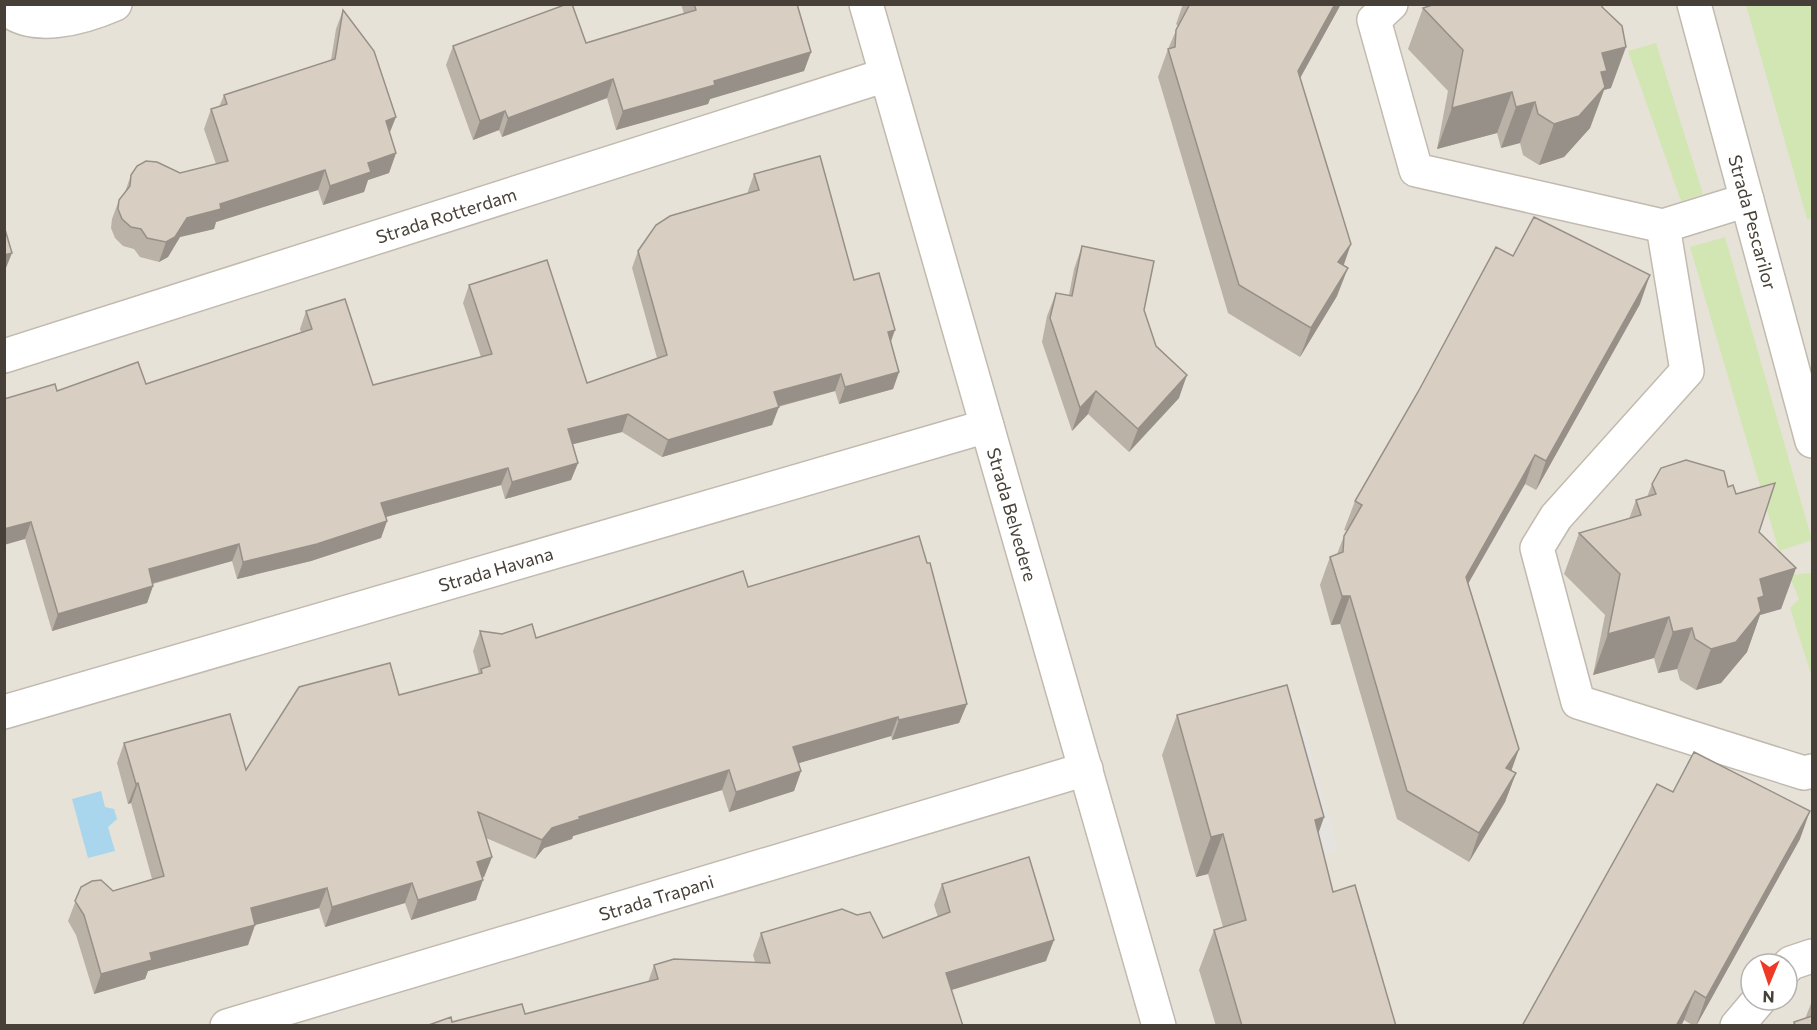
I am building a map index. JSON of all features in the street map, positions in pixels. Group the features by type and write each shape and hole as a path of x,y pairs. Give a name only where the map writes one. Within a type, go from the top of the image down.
{"street":[{"path":"4,6 30,20 54,20 95,13 115,4"},
{"name":"Strada Belvedere","path":"866,4 1160,1026"},
{"path":"1391,4 1374,21 1416,170 1664,226 1747,200"},
{"name":"Strada Pescarilor","path":"1694,4 1812,441"},
{"name":"Strada Rotterdam","path":"4,356 886,75"},
{"path":"1664,226 1687,371 1556,517 1537,548 1578,702 1804,773 1812,771"},
{"name":"Strada Havana","path":"4,712 987,426"},
{"name":"Strada Trapani","path":"227,1026 1086,769"},
{"path":"1737,1026 1748,1012"}],"shaded area":[{"path":"5,5 1812,5 1812,1025 5,1026"},
{"path":"1303,724 1338,850 1310,857 1275,732"}],"green space":[{"path":"1746,5 1812,5 1812,218 1807,219"},
{"path":"1656,43 1703,194 1681,201 1628,51"},
{"path":"1725,237 1812,540 1779,551 1690,247"},
{"path":"1811,573 1812,677 1790,608 1799,599 1789,575"}],"water":[{"path":"101,791 105,807 114,809 117,819 108,827 115,851 88,858 72,799"}],"building":[{"path":"572,4 586,43 696,10 694,4 797,4 811,52 714,81 715,85 623,111 613,79 508,118 505,111 480,121 453,46"},
{"path":"1190,4 1335,4 1298,71 1351,244 1338,262 1348,268 1311,328 1239,285 1168,49 1175,47 1176,30"},
{"path":"1435,4 1602,4 1602,7 1622,26 1626,47 1602,53 1607,71 1601,72 1605,87 1579,116 1554,124 1538,114 1535,102 1516,107 1512,92 1452,108 1463,50 1423,8"},
{"path":"343,10 374,51 396,117 386,121 396,153 368,163 371,172 330,186 325,170 220,204 221,209 187,218 175,237 166,242 147,238 141,229 131,227 122,219 118,209 119,200 130,186 131,175 137,166 146,161 157,162 180,173 228,161 211,109 227,104 224,95 335,59"},
{"path":"820,156 854,280 879,273 895,330 888,332 899,372 845,387 841,374 774,392 779,407 668,440 628,414 568,429 578,463 512,482 508,468 381,503 387,521 317,544 243,562 239,544 149,569 153,586 58,614 31,522 4,529 4,399 55,384 57,391 138,362 146,384 312,329 306,311 345,299 373,385 492,354 469,285 547,260 587,383 667,355 638,251 656,225 670,216 759,190 754,174"},
{"path":"1534,217 1650,275 1546,461 1535,455 1466,577 1519,749 1506,768 1516,773 1479,833 1407,791 1350,596 1342,596 1330,557 1343,552 1344,536 1362,505 1355,501 1418,392 1496,247 1513,256"},
{"path":"4,226 12,253 4,255"},
{"path":"1082,246 1154,261 1144,310 1156,346 1187,375 1138,429 1096,391 1080,408 1050,318 1056,293 1072,296"},
{"path":"1686,460 1724,471 1728,487 1733,485 1736,494 1775,483 1759,532 1796,568 1760,579 1764,596 1758,598 1761,611 1736,642 1711,649 1695,639 1692,628 1673,632 1669,617 1608,634 1620,574 1579,533 1641,515 1636,500 1656,494 1652,484 1661,468"},
{"path":"919,536 927,563 930,563 967,704 899,720 898,717 793,747 801,771 736,792 729,770 579,817 580,819 552,828 542,840 478,812 492,857 477,862 483,880 418,900 412,883 332,907 327,888 251,908 255,925 150,953 152,960 101,974 84,915 75,901 81,887 92,881 101,880 113,891 164,876 138,783 136,784 124,743 230,714 246,770 299,687 390,663 399,695 482,673 481,669 490,666 480,631 502,634 532,624 536,638 743,571 748,587"},
{"path":"1287,685 1324,817 1315,820 1333,892 1355,885 1396,1026 1242,1026 1214,930 1246,920 1223,834 1211,837 1177,715"},
{"path":"1694,752 1810,811 1706,998 1695,991 1676,1026 1522,1026 1657,784 1673,792"},
{"path":"1029,857 1054,940 946,973 963,1026 426,1026 451,1017 452,1022 522,1004 525,1014 658,979 654,965 674,959 770,963 761,933 842,909 857,915 870,912 883,938 950,912 942,884"},
{"path":"1812,1016 1812,1026 1795,1026 1794,1022"}]}
